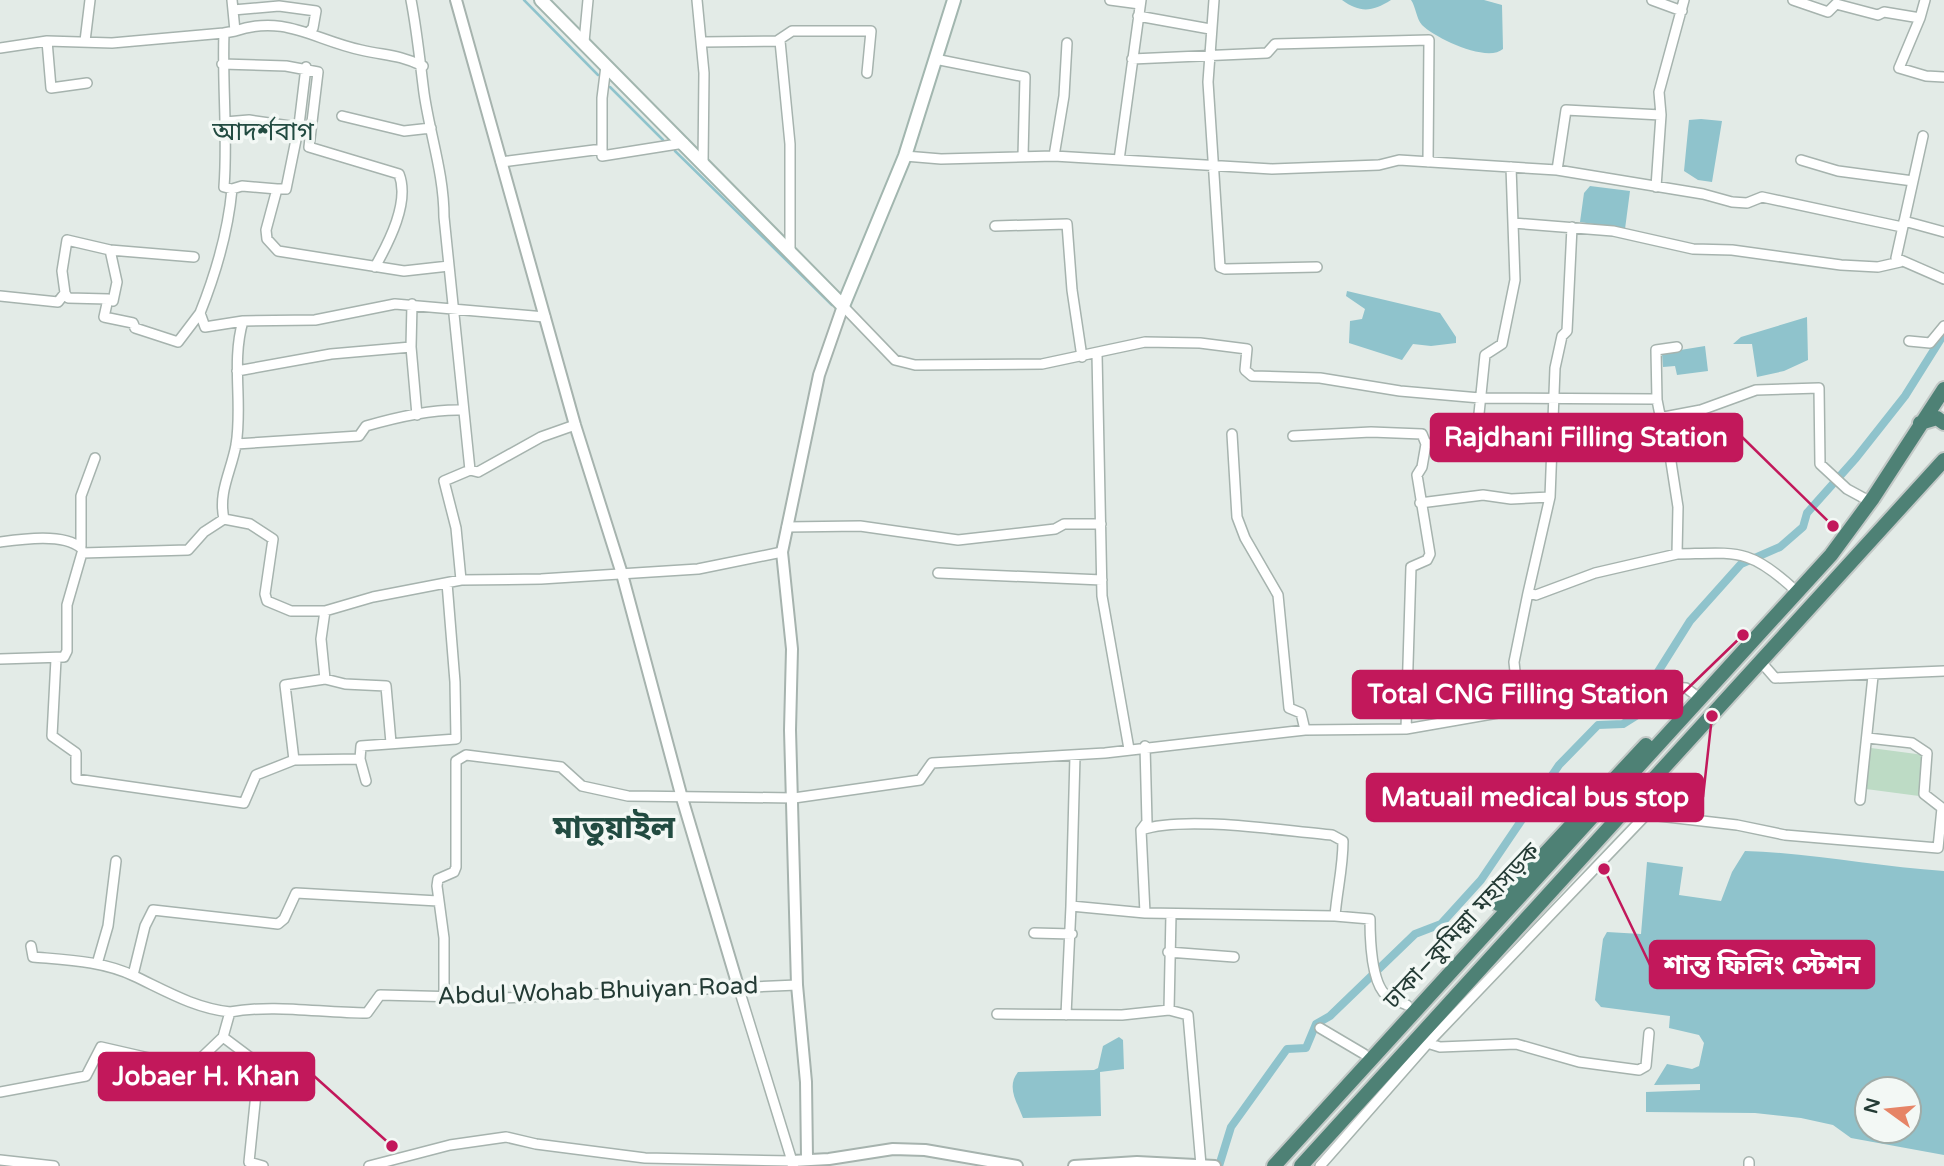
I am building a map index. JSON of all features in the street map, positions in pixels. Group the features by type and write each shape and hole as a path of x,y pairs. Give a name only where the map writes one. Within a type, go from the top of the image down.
{"highway":[{"name":"ঢাকা–কুমিল্লা মহাসড়ক","path":"1274,1166 1831,555 1871,502 1944,389"},
{"path":"1920,423 1933,418 1944,423"},
{"name":"ঢাকা–কুমিল্লা মহাসড়ক","path":"1301,1166 1423,1041 1624,812 1944,460"},
{"path":"1262,1166 1694,694 1797,591"}],"main road":[{"path":"541,0 843,306 905,156 954,0"}],"street":[{"path":"85,41 90,0"},
{"path":"309,32 319,0"},
{"path":"411,0 431,128 444,183 462,410 470,470"},
{"path":"456,0 575,425 622,574 682,798 792,1163"},
{"path":"584,42 588,0"},
{"path":"696,0 703,42 703,164"},
{"path":"1110,0 1140,2 1119,160"},
{"path":"1214,0 1210,29 1209,105 1220,267 1317,267"},
{"path":"1651,0 1682,11"},
{"path":"1656,187 1660,92 1664,66 1684,0"},
{"path":"1793,0 1829,12 1836,2 1878,15 1884,12 1920,18"},
{"path":"1926,0 1899,68 1926,76 1944,77"},
{"path":"235,31 233,5 279,6 316,11"},
{"path":"1138,16 1210,29"},
{"path":"0,48 47,41 112,43 224,33 254,24 267,24 309,32 359,50 397,54 423,66"},
{"path":"703,42 780,41 792,31 871,32 867,73"},
{"path":"224,33 224,187 286,189 299,125 306,67"},
{"path":"47,41 51,88 87,83"},
{"path":"780,41 790,144 790,253"},
{"path":"1132,59 1186,59 1209,54 1267,53 1275,44 1432,41 1428,162"},
{"path":"1054,156 1064,96 1067,43"},
{"path":"935,59 1025,78 1023,156"},
{"path":"222,64 306,67 320,75 309,147 399,174 404,186 397,218 374,267"},
{"path":"606,65 602,98 602,156 684,143"},
{"path":"1557,170 1566,110 1661,115"},
{"path":"342,116 404,131 431,128"},
{"path":"225,122 238,120 299,125 312,129"},
{"path":"1923,136 1896,258 1944,279"},
{"path":"501,162 602,149"},
{"path":"905,156 941,159 1054,156 1272,169 1379,165 1399,160 1557,170 1732,202 1747,203 1762,197 1944,232"},
{"path":"1801,160 1838,171 1913,181"},
{"path":"1426,444 1476,443 1485,355 1502,344 1515,280 1511,167"},
{"path":"108,299 104,317 133,323 135,327 177,342 187,334 193,318 200,313 218,264 232,189"},
{"path":"277,189 265,230 267,239 278,251 374,267 420,271 449,266"},
{"path":"1513,223 1613,231 1693,249 1732,250 1841,265 1878,267 1900,262"},
{"path":"995,226 1067,224 1072,290 1082,357"},
{"path":"1519,709 1514,662 1550,496 1555,368 1562,336 1567,331 1572,227"},
{"path":"110,250 117,282 113,301 68,298 62,271 67,240 110,250 194,257"},
{"path":"0,296 58,302 65,293"},
{"path":"200,313 205,327 243,321 315,320 380,306 412,304 545,317"},
{"path":"412,304 411,347 417,415"},
{"path":"807,1158 806,1082 797,985 794,799 790,730 792,649 782,552 820,375 843,306 895,360 928,366 1042,364 1145,342 1224,345 1247,349 1245,370 1252,376 1320,378 1400,391 1480,398 1657,400"},
{"path":"224,519 220,502 236,444 237,372 243,321"},
{"path":"1909,341 1930,343 1944,326"},
{"path":"237,372 331,354 411,347"},
{"path":"1677,348 1656,350 1657,400 1660,415 1664,417 1678,507 1677,555"},
{"path":"1097,354 1102,580 1111,657 1129,749"},
{"path":"1664,417 1701,410 1756,390 1819,388 1819,455 1826,473 1871,502"},
{"path":"236,444 359,436 366,426 435,409 462,410"},
{"path":"461,580 456,528 444,481 470,470 478,472 541,437 575,425"},
{"path":"1293,436 1397,432 1422,434 1426,444 1422,467 1417,475 1423,522 1429,532 1430,554 1427,560 1411,567 1406,729"},
{"path":"1232,434 1237,517 1245,538 1278,595 1289,708 1301,713 1305,730"},
{"path":"0,659 56,659 64,657 68,651 69,592 82,549 81,496 95,458"},
{"path":"1420,503 1483,495 1511,499 1550,496"},
{"path":"0,542 41,540 82,549 188,550 204,532 224,519 250,524 272,539 265,594 267,601 292,611 325,611 373,597 461,580 541,579 698,569 782,552"},
{"path":"787,527 860,526 958,540 1055,529 1064,524 1101,524"},
{"path":"1528,593 1536,595 1595,573 1677,555 1720,552 1748,555 1797,591"},
{"path":"937,573 1102,580"},
{"path":"366,781 360,759 361,746 456,739 455,682 447,583"},
{"path":"325,611 321,639 325,679"},
{"path":"56,659 52,736 76,753 76,779 244,803 256,775 294,760 360,759"},
{"path":"1761,662 1776,678 1944,671"},
{"path":"1860,800 1873,676"},
{"path":"294,760 285,685 325,679 345,684 386,686 391,743"},
{"path":"444,996 444,938 438,901 438,879 454,872 457,863 456,761 461,757 534,762 561,767 582,786 593,791 628,796 794,799 920,780 932,763 1075,756 1305,730 1406,729 1655,686 1686,688 1694,694"},
{"path":"1624,812 1737,825 1833,841 1938,848 1942,808 1924,794 1927,753 1912,743 1868,738"},
{"path":"1145,746 1147,822 1141,830 1145,913"},
{"path":"1066,1015 1072,934 1075,756"},
{"path":"1320,1166 1423,1041 1645,816"},
{"path":"1141,830 1153,826 1217,826 1338,837 1343,841 1343,873 1338,885 1335,916"},
{"path":"97,964 108,926 116,860"},
{"path":"133,975 145,926 153,910 278,923 284,919 296,893 438,901"},
{"path":"1071,906 1145,913 1370,919 1371,951 1377,981 1385,995 1407,1005"},
{"path":"1169,1010 1168,952 1171,914"},
{"path":"1034,933 1072,934"},
{"path":"0,1092 86,1076 101,1047 162,1061 199,1060 223,1037 230,1012 188,1003 133,975 97,964 33,957 31,946"},
{"path":"1168,952 1234,957"},
{"name":"Abdul Wohab Bhuiyan Road","path":"230,1012 261,1007 307,1012 367,1013 380,995 501,998 797,985"},
{"path":"997,1014 1122,1015 1169,1010 1188,1015 1201,1165"},
{"path":"1320,1028 1364,1054"},
{"path":"1423,1041 1440,1047 1516,1044 1579,1062 1639,1070 1646,1066 1649,1033"},
{"path":"223,1037 259,1064 249,1162 263,1166"},
{"path":"369,1166 395,1163 450,1144 506,1138 645,1158 792,1163 807,1158 829,1159 893,1149 925,1150 1017,1166"},
{"path":"0,1160 54,1166"},
{"path":"1073,1166 1137,1162 1215,1166"}],"green space":[{"path":"1871,748 1924,755 1919,796 1866,789"}],"water":[{"path":"1342,0 1391,0 1372,9 1360,9"},
{"path":"1411,0 1484,0 1502,5 1503,49 1495,53 1474,51 1438,36 1422,25"},
{"path":"1689,120 1722,121 1712,182 1698,180 1684,171"},
{"path":"1590,186 1630,191 1625,229 1580,222 1584,193"},
{"path":"1347,291 1440,313 1456,337 1456,343 1431,346 1413,344 1402,360 1349,343 1350,321 1362,319 1365,309 1346,296"},
{"path":"1807,317 1808,360 1784,371 1757,377 1752,344 1733,344 1741,337"},
{"path":"1705,346 1708,371 1677,375 1675,366 1663,367 1662,353"},
{"path":"1745,851 1944,871 1944,1155 1889,1145 1923,1145 1923,1075 1853,1075 1853,1138 1833,1125 1801,1118 1755,1113 1646,1112 1646,1092 1700,1090 1700,1084 1654,1085 1667,1064 1692,1069 1699,1066 1704,1043 1699,1035 1669,1028 1670,1016 1601,1007 1595,1000 1603,939 1607,932 1641,934 1647,862 1683,867 1679,895 1721,901 1732,872"},
{"path":"1119,1037 1123,1040 1124,1069 1100,1072 1101,1116 1023,1118 1013,1089 1018,1072 1094,1070 1098,1068 1103,1046"}],"waterway":[{"path":"524,0 598,75"},
{"path":"610,87 663,140"},
{"path":"675,151 832,305"},
{"path":"1219,1166 1231,1127 1287,1049 1306,1048 1316,1024 1330,1016 1415,934 1441,924 1481,880 1559,765 1598,725 1623,724 1639,714 1644,694 1690,621 1741,564 1780,547 1803,527 1807,513 1856,458 1905,396 1944,334"}],"place":[{"name":"Rajdhani Filling Station","path":"1833,526"},
{"name":"Total CNG Filling Station","path":"1743,635"},
{"name":"Matuail medical bus stop","path":"1712,716"},
{"name":"শান্ত ফিলিং স্টেশন","path":"1604,869"},
{"name":"Jobaer H. Khan","path":"392,1146"}],"district":[{"name":"আদর্শবাগ","path":"263,131"},
{"name":"মাতুয়াইল","path":"614,828"}]}
